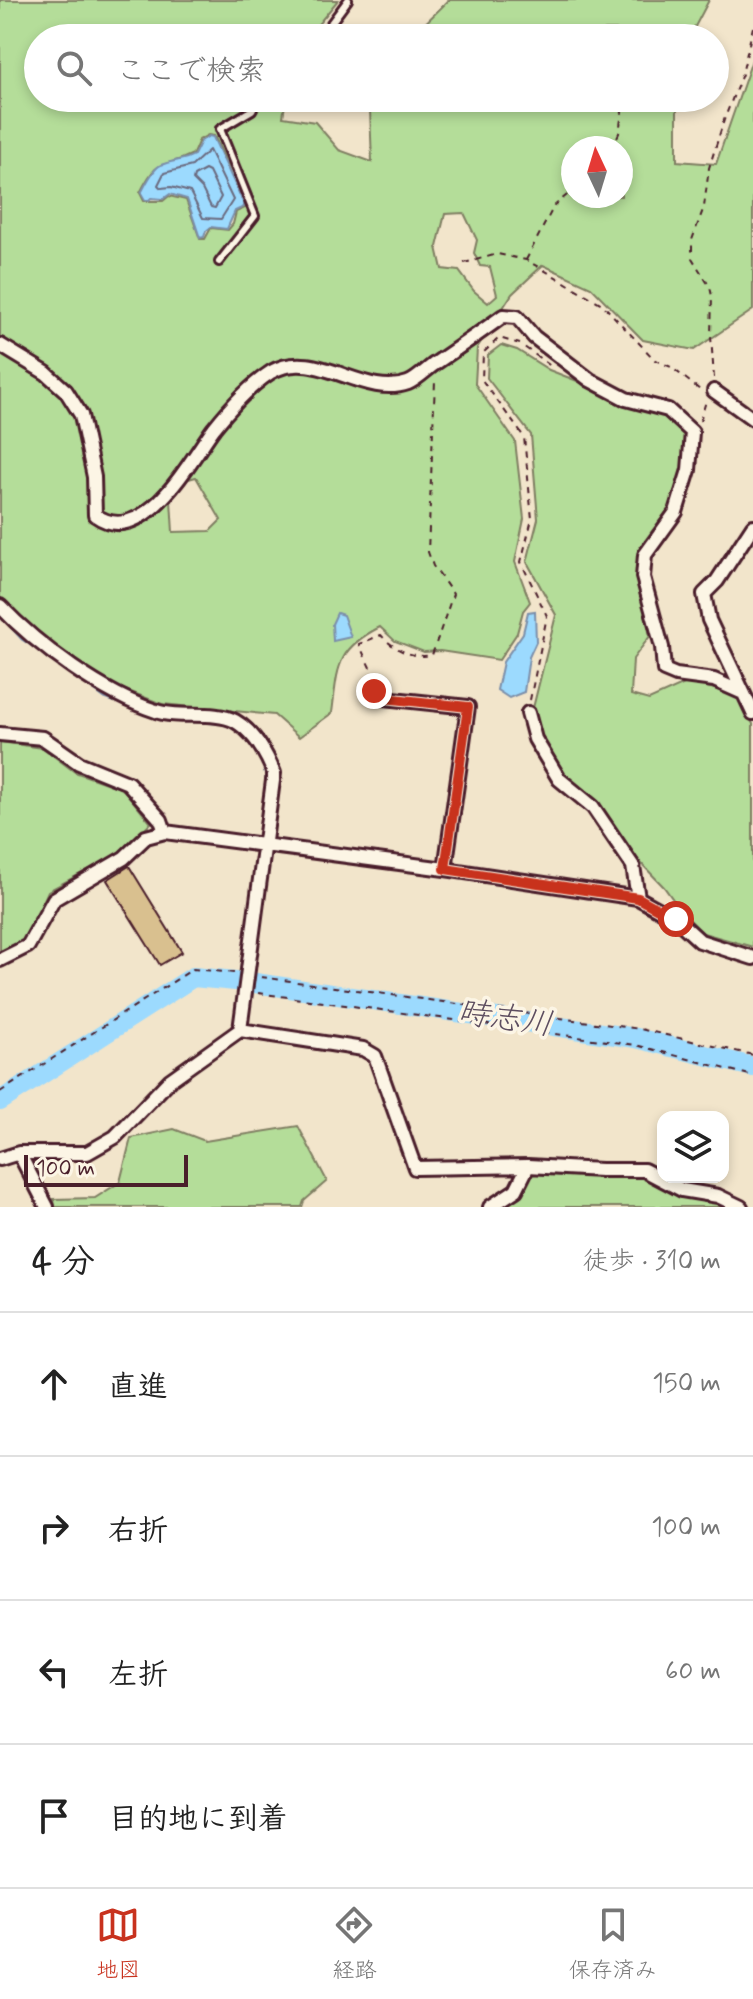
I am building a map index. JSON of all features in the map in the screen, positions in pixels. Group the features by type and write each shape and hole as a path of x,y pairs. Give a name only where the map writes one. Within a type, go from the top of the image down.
{"street":[{"path":"0,345 46,373 66,391 81,415 94,477 95,515 106,523 118,523 147,513 161,502 217,425 272,372 292,365 318,367 380,386 408,383 503,316 517,317 534,337 590,380 626,399 668,410 692,432 689,470 676,512 645,555 643,577 662,647 664,670 676,675 714,680 741,692"},
{"path":"707,391 753,419"},
{"path":"753,526 717,581 704,594 709,620 753,713"},
{"path":"0,606 25,633 106,689 158,712 231,718 248,730 267,755 274,773 240,1030"},
{"path":"384,698 468,707 445,869"},
{"path":"528,713 535,739 559,779 593,807 633,866 638,898"},
{"path":"0,734 43,738 79,763 128,783 161,820 165,832"},
{"path":"0,960 28,946 54,899 124,858 146,837 165,832 638,898 676,919 700,941 753,958"},
{"path":"0,1159 19,1153 87,1153 115,1137 170,1080 240,1030 363,1049 375,1056 415,1168 528,1166 644,1170 682,1190 718,1196 741,1207"},
{"path":"19,1153 47,1207"},
{"path":"490,1207 516,1190 528,1166"}],"lane":[{"path":"330,24 348,0"},
{"path":"219,262 255,216 220,129 249,112"}],"path":[{"path":"729,107 742,74 753,27"},
{"path":"618,136 622,112"},
{"path":"692,432 700,420 709,394 712,296 710,287 692,258 691,248 704,207 709,168 727,112"},
{"path":"526,260 554,206 561,200"},
{"path":"464,263 498,254 526,260 602,304 655,360 707,391"},
{"path":"528,713 547,616 521,562 532,519 524,437 482,380 483,353 499,338 520,344 553,367"},
{"path":"384,698 374,691 373,674 359,644 381,635 391,647 421,657 432,655 453,594 433,566 428,552 435,364"},
{"path":"0,1092 193,969 640,1029 753,1055"},
{"path":"245,991 636,1045 753,1076"}],"green space":[{"path":"0,0 338,0 318,24 24,24 24,112 284,112 283,117 315,122 339,150 372,162 370,112 677,112 677,161 716,164 753,57 753,310 694,350 643,340 591,287 543,265 512,294 477,348 475,384 515,441 524,519 515,562 530,602 523,611 517,633 499,660 440,651 424,652 395,641 380,627 354,644 341,662 332,713 299,737 274,715 162,704 110,684 30,629 0,597","holes":["208,135 214,136 246,203 245,208 236,212 228,230 211,228 205,239 200,239 186,200 169,196 163,201 144,201 140,193 157,168 193,154 199,140","464,213 477,240 474,253 480,266 490,267 497,295 488,303 459,271 442,269 437,247 445,214","196,477 221,520 210,531 173,532 170,484"]},
{"path":"449,0 709,0 696,24 424,24"},
{"path":"501,345 517,350 549,370 665,415 685,432 684,467 669,508 638,550 637,576 650,636 633,659 631,695 649,700 689,682 737,695 753,724 753,947 703,933 682,912 664,887 638,860 598,805 564,773 539,732 533,708 556,615 527,562 538,519 531,435 487,378 488,355"},
{"path":"0,742 43,748 75,772 123,789 151,823 122,852 48,891 24,944 0,955"},
{"path":"298,1126 327,1181 304,1201 302,1207 55,1207 54,1199 95,1198 120,1182 131,1138 174,1129 205,1141"},
{"path":"532,1172 602,1177 643,1176 729,1207 502,1207 522,1194"}],"water":[{"path":"213,137 244,207 235,211 227,229 211,227 200,238 187,199 170,194 163,199 145,200 141,193 158,167 194,155 201,141"},
{"path":"535,611 536,642 529,657 524,692 509,698 497,690 503,662 523,633 528,612"},
{"path":"337,613 343,615 351,637 333,641 332,624"}],"building":[{"path":"129,866 182,952 160,965 107,880"}],"waterway":[{"path":"0,615 22,639 45,654"},
{"path":"81,680 105,698 163,718"},
{"path":"191,721 227,724"},
{"path":"234,727 258,754 265,770 266,787"},
{"path":"241,968 249,917"},
{"name":"時志川","path":"0,1101 193,977 236,981"},
{"name":"時志川","path":"255,983 636,1038 753,1067"}],"route":[{"path":"374,691 384,698 468,707 445,869 638,898 676,919"}]}
